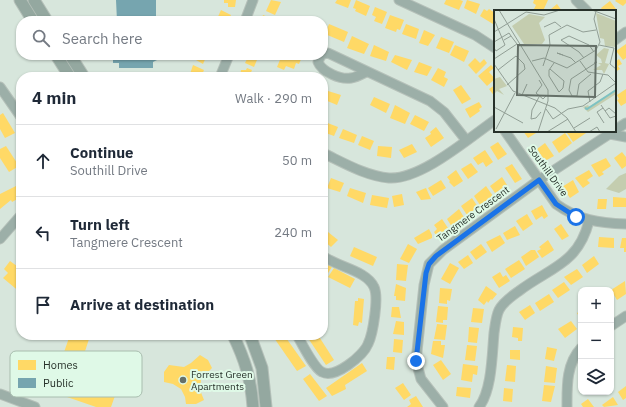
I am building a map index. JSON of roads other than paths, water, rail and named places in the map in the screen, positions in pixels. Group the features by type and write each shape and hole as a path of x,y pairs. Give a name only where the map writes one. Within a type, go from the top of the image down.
{"main road":[{"path":"20,0 30,16"},
{"path":"34,0 44,16"},
{"path":"59,60 67,72"},
{"path":"73,60 81,72"},
{"path":"235,340 245,360 252,390 253,407"},
{"path":"252,340 262,368 266,407"}],"street":[{"path":"247,16 253,0"},
{"path":"399,0 476,35 494,47"},
{"path":"576,0 586,10"},
{"path":"616,39 626,32"},
{"path":"328,53 430,101 444,112 466,140"},
{"path":"222,72 227,60"},
{"path":"319,60 319,66 331,74 350,79 366,72"},
{"path":"0,87 16,110"},
{"path":"328,155 373,175 398,178 429,167 494,121"},
{"name":"Tangmere Crescent","path":"616,130 626,122"},
{"name":"Southill Drive","path":"506,132 556,204 576,217 589,221 626,224"},
{"path":"613,132 626,137"},
{"name":"Tangmere Crescent","path":"443,407 421,379 416,361 424,286 429,264 444,250 539,180 613,132"},
{"path":"0,239 16,221"},
{"path":"479,407 484,401 487,390 499,309 510,297 557,267 577,251 585,238 589,221"},
{"path":"299,340 319,370 327,374 334,374 361,355 368,344 376,297 374,286 357,272 328,260"},
{"path":"614,324 626,316"},
{"path":"567,407 567,388 571,365 578,352"},
{"path":"0,394 35,407"}],"place":[{"name":"Forrest Green Apartments","path":"183,380"}]}
